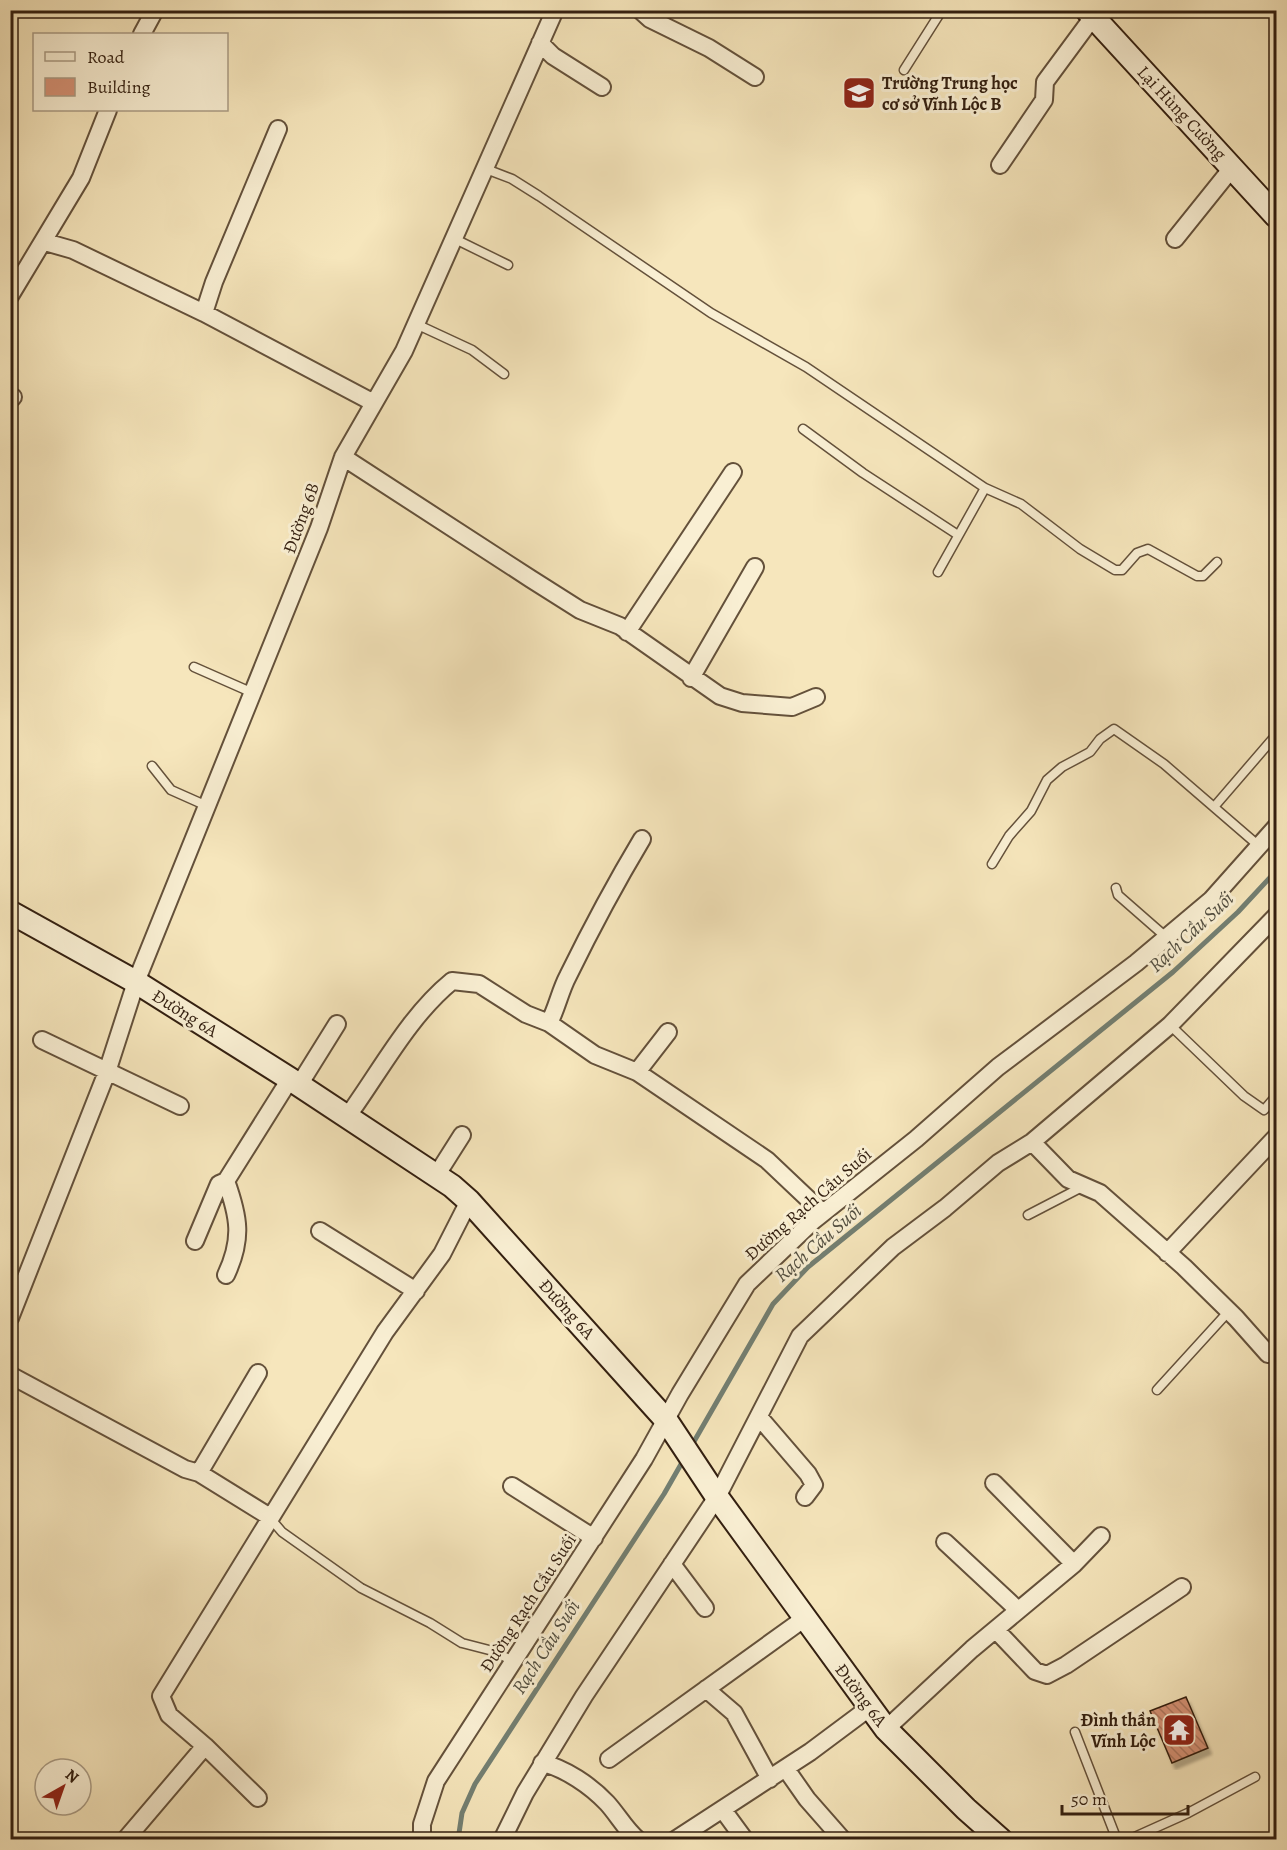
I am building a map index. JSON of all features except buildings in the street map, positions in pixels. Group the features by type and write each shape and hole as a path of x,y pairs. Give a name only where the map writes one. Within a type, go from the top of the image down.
{"street":[{"path":"143,33 155,10"},
{"path":"555,10 538,47 602,87"},
{"path":"640,10 650,19 709,48 755,77"},
{"path":"1000,165 1044,100 1045,82 1090,14"},
{"name":"Lại Hùng Cường","path":"1090,14 1276,216"},
{"name":"Đường 6B","path":"10,1318 106,1072 136,982 319,528 343,457 404,351 486,170 538,47"},
{"path":"10,296 45,242 81,178 108,111"},
{"path":"204,313 214,282 278,129"},
{"path":"1175,239 1232,168"},
{"path":"45,242 73,250 204,313 374,403"},
{"path":"343,457 580,610 627,632 720,696 742,703 792,707 816,697"},
{"path":"627,632 733,472"},
{"path":"691,678 755,567"},
{"name":"Đường Rạch Cầu Suối","path":"423,1839 422,1824 436,1781 669,1424 747,1284 781,1249 916,1139 998,1067 1211,900 1276,827"},
{"path":"549,1023 560,991 600,910 642,840"},
{"name":"Đường 6A","path":"10,912 136,982 294,1082 436,1176 469,1201 669,1424 715,1493 885,1729 966,1809 1001,1839"},
{"path":"502,1839 542,1763 672,1564 715,1493 759,1417 800,1336 893,1247 945,1208 998,1163 1032,1142 1170,1025 1276,916"},
{"path":"347,1117 411,1022 436,993 452,981 479,984 526,1014 549,1023 595,1055 637,1072 767,1160 823,1213"},
{"path":"195,1241 219,1184 226,1180 254,1132 337,1024"},
{"path":"637,1072 668,1032"},
{"path":"42,1040 180,1106"},
{"path":"436,1176 462,1135"},
{"path":"1167,1253 1276,1137"},
{"path":"1032,1142 1068,1179 1100,1193 1274,1354"},
{"path":"226,1180 238,1219 236,1253 226,1275"},
{"path":"258,1798 205,1746 169,1715 161,1696 385,1332 442,1254 469,1201"},
{"path":"320,1231 416,1291"},
{"path":"199,1473 258,1373"},
{"path":"10,1375 185,1469 199,1473 270,1517"},
{"path":"759,1417 808,1474 814,1485 805,1497"},
{"path":"994,1483 1074,1564"},
{"path":"512,1486 594,1538"},
{"path":"885,1729 954,1665 1074,1564 1101,1536"},
{"path":"945,1542 1018,1610"},
{"path":"672,1564 705,1608"},
{"path":"996,1630 1035,1671 1047,1676 1182,1587"},
{"path":"609,1759 805,1618"},
{"path":"706,1689 734,1713 770,1779"},
{"path":"675,1839 786,1769 869,1708"},
{"path":"125,1839 205,1746"},
{"path":"542,1763 556,1766 592,1790 608,1804 624,1828 638,1839"},
{"path":"786,1769 807,1799 843,1839"},
{"path":"723,1810 745,1839"}],"lane":[{"path":"904,70 942,10"},
{"path":"486,170 512,179 539,196 711,313 786,354 985,488 1021,504 1080,549 1115,570 1122,570 1137,553 1148,549 1197,576 1203,576 1217,562"},
{"path":"455,238 508,265"},
{"path":"416,324 472,350 504,374"},
{"path":"803,429 863,473 958,535"},
{"path":"938,572 985,488"},
{"path":"194,667 253,693"},
{"path":"992,864 1009,836 1031,811 1047,780 1062,766 1090,752 1100,739 1114,729 1164,764 1259,846"},
{"path":"1214,807 1276,735"},
{"path":"152,766 171,790 207,806"},
{"path":"1116,888 1118,895 1166,937"},
{"path":"1170,1025 1244,1096 1264,1110 1276,1096"},
{"path":"1028,1215 1082,1187"},
{"path":"1157,1390 1229,1311"},
{"path":"270,1517 282,1532 361,1588 430,1623 462,1643 493,1651 513,1661"},
{"path":"1075,1732 1117,1839"},
{"path":"1128,1839 1188,1813 1255,1777"}],"waterway":[{"name":"Rạch Cầu Suối","path":"692,1445 773,1304 808,1267 1173,972 1238,912 1276,871"},
{"name":"Rạch Cầu Suối","path":"458,1840 462,1813 475,1784 664,1494 684,1459"}],"place":[{"name":"Trường Trung học cơ sở Vĩnh Lộc B","path":"859,93"},
{"name":"Đình thần Vĩnh Lộc","path":"1179,1730"}]}
